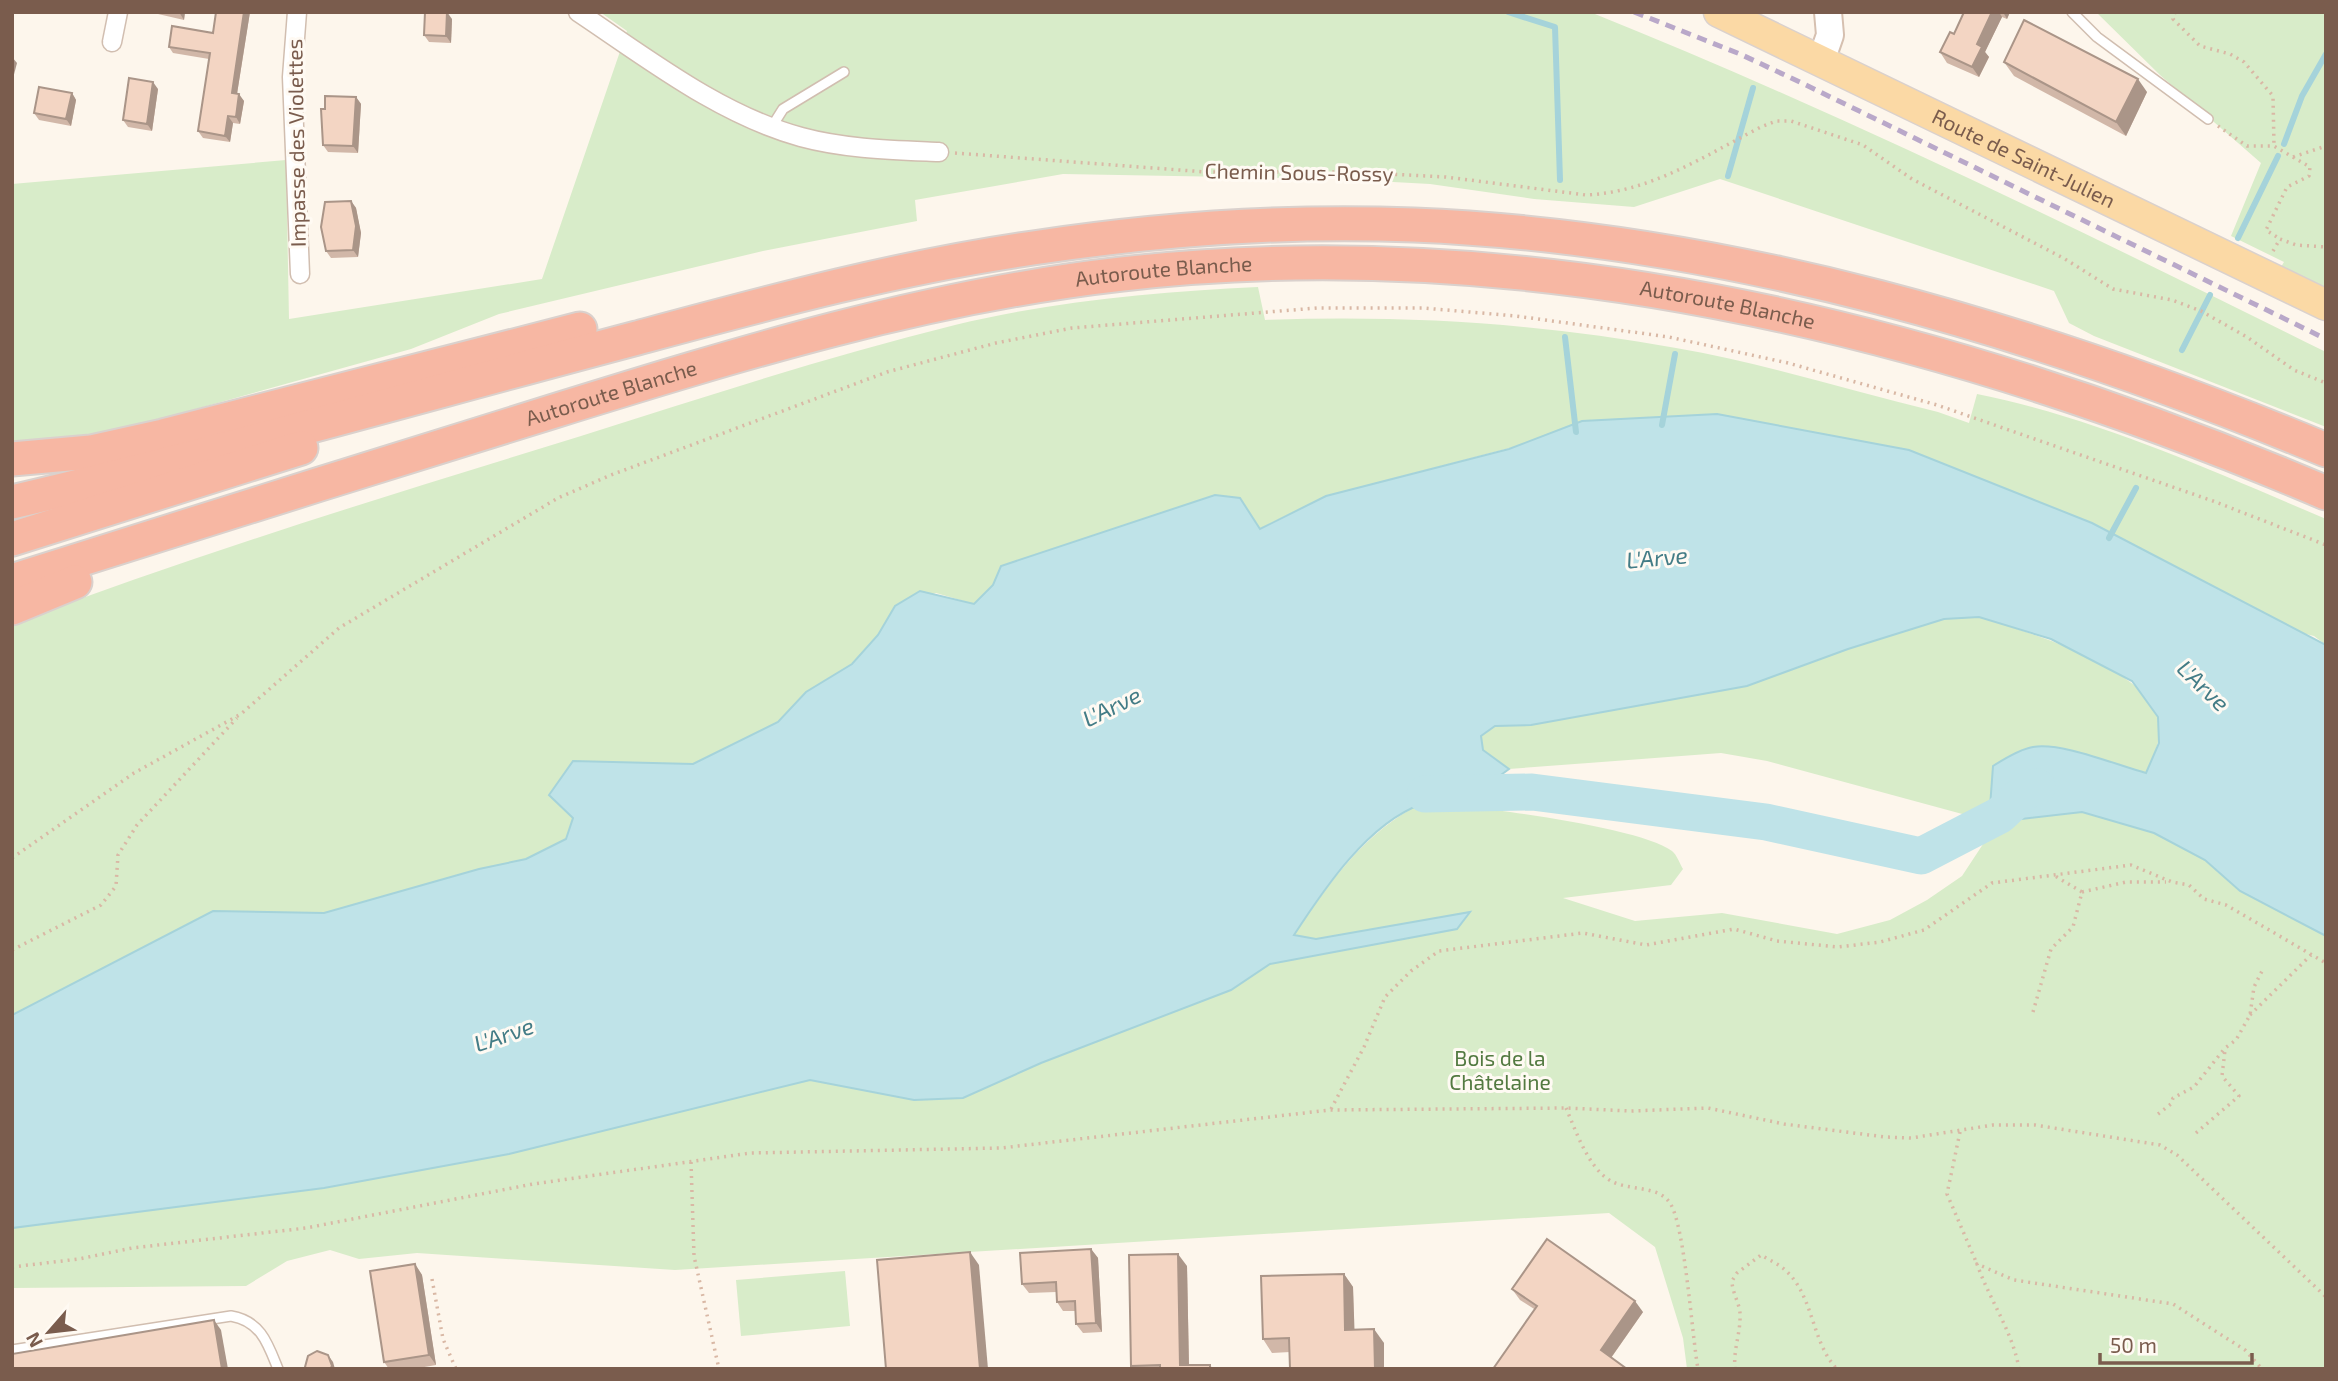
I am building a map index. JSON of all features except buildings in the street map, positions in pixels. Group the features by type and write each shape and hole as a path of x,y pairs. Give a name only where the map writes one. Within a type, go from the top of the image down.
{"highway":[{"name":"Autoroute Blanche","path":"12,502 697,322 913,270 1029,248 1184,230 1327,223 1472,229 1671,254 1858,292 2025,340 2129,374 2326,450"},
{"path":"12,459 91,452 163,436 747,289 873,267 1029,248"},
{"name":"Autoroute Blanche","path":"12,581 716,362 925,307 987,294 1121,274 1200,267 1354,263 1552,276 1662,292 1850,331 2005,375 2116,411 2326,493"},
{"path":"12,538 697,322"},
{"path":"12,608 280,496"}],"main road":[{"name":"Route de Saint-Julien","path":"1719,12 2326,305"}],"street":[{"path":"112,42 118,12"},
{"name":"Impasse des Violettes","path":"297,12 292,76 300,274"},
{"path":"578,12 704,93 771,128 831,144 939,152"},
{"path":"1821,61 1830,35 1828,12"}],"lane":[{"path":"2072,12 2096,37 2208,119"},
{"path":"771,128 783,109 844,72"},
{"path":"12,1350 231,1315 258,1328 278,1369"}],"path":[{"path":"2175,12 2174,19 2200,46 2230,54 2244,62 2273,96 2274,146"},
{"path":"2208,119 2246,146 2274,146 2309,167 2311,173 2287,187 2266,230 2296,245 2326,247"},
{"name":"Chemin Sous-Rossy","path":"939,152 1206,172 1348,172 1446,177 1586,195 1629,190 1653,183 1760,127 1776,121 1791,121 1863,145 1912,179 2065,259 2113,289 2172,300 2201,311 2247,337 2294,370 2326,383"},
{"path":"2293,157 2326,146"},
{"path":"2269,259 2280,239"},
{"path":"12,950 101,905 116,886 118,855 137,825 241,714 339,628 517,520 579,489 887,372 996,343 1072,328 1317,308 1423,308 1516,316 1669,337 1788,363 1937,405 2213,501 2326,545"},
{"path":"12,858 134,773 241,714"},
{"path":"1330,1110 1364,1046 1385,997 1411,971 1439,951 1583,933 1646,944 1734,929 1777,941 1838,947 1880,942 1924,930 1992,883 2131,864 2172,882"},
{"path":"2055,876 2082,892 2126,882 2189,884 2204,899 2226,905 2326,963"},
{"path":"2033,1012 2050,949 2073,927 2082,892"},
{"path":"2158,1114 2171,1104 2173,1098 2194,1087 2225,1048 2236,1040 2250,1015 2311,955"},
{"path":"2250,1015 2254,987 2263,969"},
{"path":"2196,1133 2239,1096 2222,1076 2225,1048"},
{"path":"1566,1108 1580,1141 1609,1180 1657,1193 1670,1203 1679,1234 1698,1369"},
{"path":"12,1268 132,1248 318,1226 533,1184 751,1153 1001,1148 1330,1110 1566,1108 1632,1111 1708,1108 1784,1124 1885,1137 1911,1138 1993,1125 2035,1125 2083,1131 2166,1148 2177,1155 2326,1297"},
{"path":"1960,1132 1947,1194 1987,1293 2016,1352 2019,1369"},
{"path":"691,1162 694,1256 719,1369"},
{"path":"1735,1369 1733,1355 1740,1331 1740,1308 1732,1280 1761,1255 1787,1271 1807,1304 1827,1358 1838,1369"},
{"path":"1977,1264 2014,1280 2173,1304 2245,1350 2262,1369"},
{"path":"432,1279 443,1339 456,1369"}],"green space":[{"path":"600,12 1590,12 1869,132 2053,218 2326,352 2326,427 2094,336 2069,323 2054,291 1720,179 1634,207 1534,199 1430,184 1338,179 1063,174 915,200 917,221 763,251 499,314 411,349 121,430 74,439 12,444 12,184 286,160 289,319 542,279 627,31"},
{"path":"2096,12 2326,12 2326,295 2278,272 2284,262 2231,236 2261,163 2160,75"},
{"path":"1258,287 1265,320 1420,320 1573,332 1742,361 1938,412 1969,423 1977,394 2022,404 2110,431 2326,519 2326,645 2314,636 1540,440 1326,496 1259,529 1240,498 993,585 974,604 936,593 895,606 878,635 852,664 806,692 778,722 692,764 573,761 573,818 566,839 526,859 479,869 324,913 213,911 12,1015 12,624 295,526 767,378 908,337 992,317 1068,304 1144,295"},
{"path":"1979,617 2025,631 2079,653 2105,666 2147,697 2158,716 2160,730 2146,773 2060,750 1993,766 1990,807 1977,818 1767,761 1721,753 1509,769 1483,750 1481,736 1495,726 1531,725 1848,649 1944,619"},
{"name":"Bois de la Châtelaine","path":"1424,802 1553,819 1626,833 1672,851 1683,869 1671,885 1563,898 1635,921 1722,913 1837,934 1890,920 1927,900 1962,876 1991,832 2013,820 2082,812 2154,833 2205,860 2240,891 2326,936 2326,1369 1687,1369 1683,1338 1655,1247 1609,1213 675,1270 417,1253 359,1259 330,1250 287,1261 246,1286 12,1288 12,1228 324,1188 509,1154 810,1080 914,1100 963,1098 1041,1063 1231,990 1269,964 1457,929 1469,913 1316,939 1294,935 1321,896 1366,843 1403,814"},
{"path":"845,1271 850,1326 741,1336 736,1280"}],"water":[{"path":"1717,414 1909,450 2092,523 2326,645 2326,936 2240,891 2205,860 2154,833 2082,812 2013,820 1990,807 1993,766 2033,747 2045,746 2074,751 2146,773 2159,743 2158,717 2132,681 2051,639 1979,617 1944,619 1848,649 1747,686 1531,725 1495,726 1481,736 1483,750 1509,769 1460,805 1436,802 1422,804 1383,826 1333,878 1294,935 1316,939 1470,912 1457,929 1270,964 1231,990 1041,1063 963,1098 914,1100 810,1080 509,1154 324,1188 12,1228 12,1015 213,911 324,913 479,869 526,859 566,839 573,818 549,795 573,761 693,764 778,722 806,692 852,664 878,635 895,606 920,591 974,604 993,585 1001,566 1215,495 1240,498 1260,529 1326,496 1509,449 1582,421"}],"waterway":[{"path":"1508,12 1555,27 1560,180"},
{"path":"2284,144 2302,96 2326,54"},
{"path":"1728,176 1753,88"},
{"path":"2238,238 2278,156"},
{"path":"2182,350 2210,295"},
{"path":"1565,337 1576,432"},
{"path":"1662,425 1675,354"},
{"path":"2109,538 2136,488"},
{"name":"L'Arve","path":"1425,794 1532,792 1766,822 1921,856 2000,815 2029,788 2037,787"}],"railway":[{"path":"1634,12 1740,54 1808,86 2326,339"}]}
